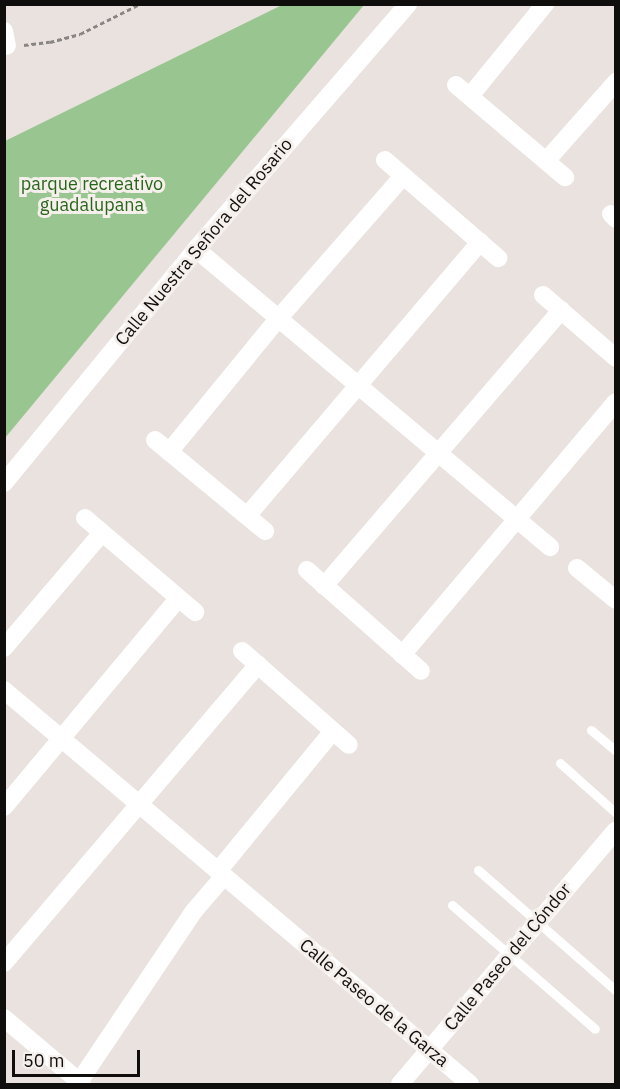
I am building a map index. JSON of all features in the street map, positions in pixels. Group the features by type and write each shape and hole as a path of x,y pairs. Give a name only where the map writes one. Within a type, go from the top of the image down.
{"street":[{"name":"Calle Nuestra Señora del Rosario","path":"4,483 196,249 408,4"},
{"path":"545,4 463,91 565,177"},
{"path":"546,161 615,82"},
{"path":"385,160 498,258"},
{"path":"265,531 162,446 278,319 403,176"},
{"path":"247,516 360,386 480,242"},
{"path":"196,249 550,547"},
{"path":"543,295 615,357"},
{"path":"324,586 561,310"},
{"path":"402,655 615,402"},
{"path":"84,518 195,612"},
{"path":"4,648 102,533"},
{"path":"577,568 615,600"},
{"path":"307,570 421,670"},
{"path":"4,807 63,740 178,599"},
{"path":"242,651 349,745"},
{"path":"4,963 258,665"},
{"name":"Calle Paseo de la Garza","path":"4,690 470,1084"},
{"path":"4,1018 80,1083 194,911 333,730"},
{"name":"Calle Paseo del Cóndor","path":"400,1084 615,830"}],"lane":[{"path":"591,730 615,751"},
{"path":"560,763 615,813"},
{"path":"478,870 615,991"},
{"path":"452,905 595,1029"}],"path":[{"path":"6,39 50,42 80,34 140,4"}],"green space":[{"name":"parque recreativo guadalupana","path":"282,5 364,5 5,438 5,141"}]}
